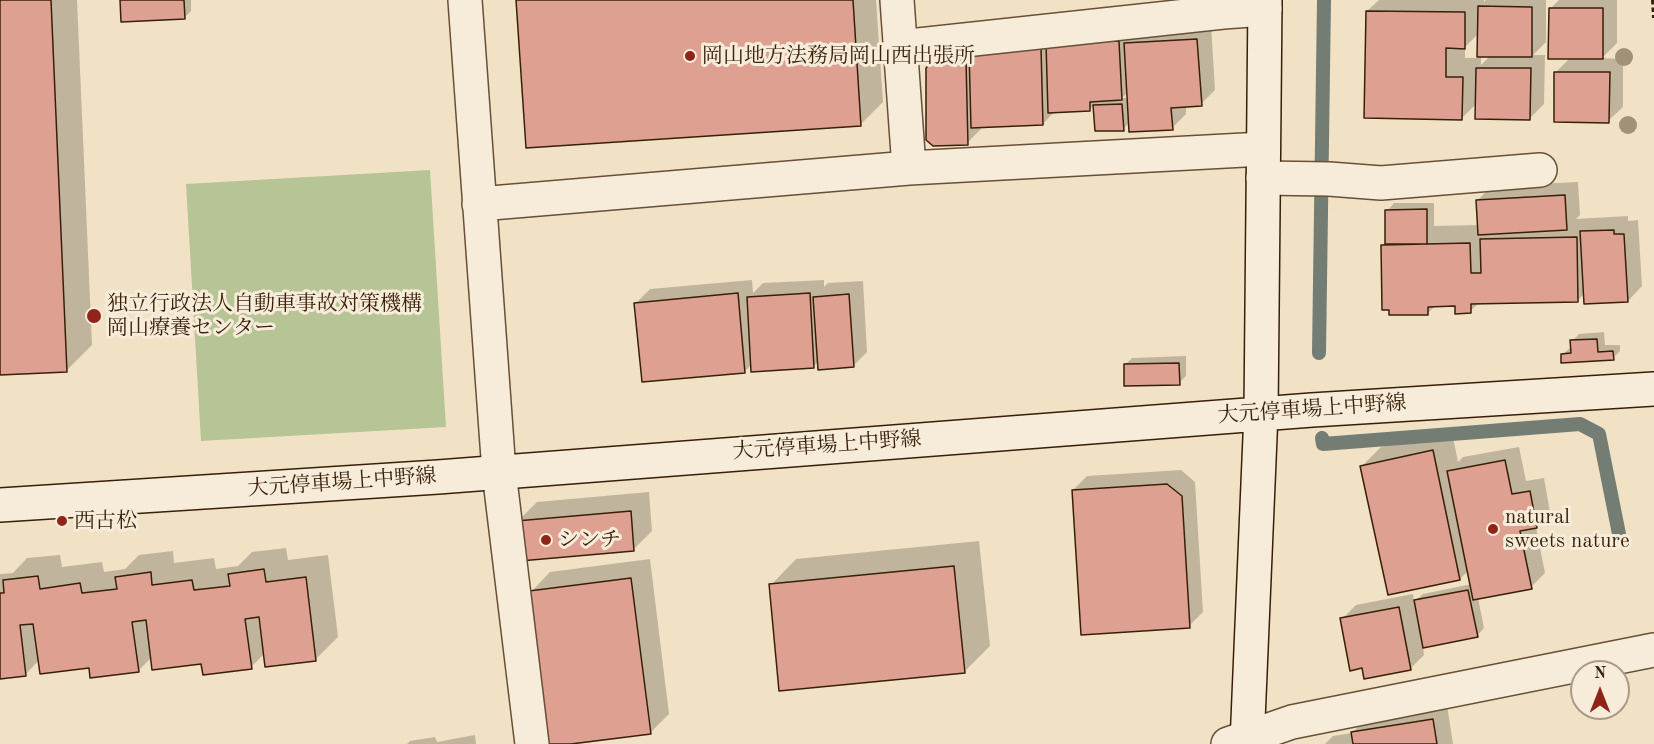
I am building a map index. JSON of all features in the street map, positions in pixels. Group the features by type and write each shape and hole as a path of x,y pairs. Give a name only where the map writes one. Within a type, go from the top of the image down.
{"street":[{"path":"465,0 499,472 532,744"},
{"path":"897,0 909,168"},
{"path":"900,47 1223,12 1265,5 1261,413 1241,742 1292,722 1654,650"},
{"path":"479,204 909,168 1263,164 1323,179 1381,183 1540,170"},
{"name":"大元停車場上中野線","path":"0,505 499,472 1261,413 1654,389"}],"path":[{"path":"1653,0 1654,18"}],"green space":[{"path":"430,170 446,427 201,441 186,184"}],"building":[{"path":"0,0 51,0 67,372 0,375"},
{"path":"120,0 184,0 185,19 121,22"},
{"path":"516,0 853,0 861,126 526,148"},
{"path":"1478,6 1532,7 1532,57 1477,57"},
{"path":"1549,8 1603,8 1603,59 1548,59"},
{"path":"1366,11 1465,12 1465,49 1446,48 1446,77 1463,77 1462,120 1364,118"},
{"path":"1197,39 1202,106 1171,108 1173,130 1129,132 1124,43"},
{"path":"1119,41 1122,100 1090,102 1090,111 1048,113 1046,43"},
{"path":"1041,47 1043,125 971,128 969,50"},
{"path":"966,60 968,145 933,146 926,140 926,68 933,61"},
{"path":"1476,68 1531,68 1530,120 1475,119"},
{"path":"1554,72 1610,72 1609,123 1554,122"},
{"path":"1122,104 1124,131 1095,131 1093,105"},
{"path":"1565,195 1567,230 1478,235 1476,200"},
{"path":"1427,209 1427,244 1385,244 1385,210"},
{"path":"1614,230 1614,234 1624,234 1628,302 1584,304 1580,231"},
{"path":"1577,237 1578,302 1471,304 1471,313 1455,314 1455,306 1428,307 1428,315 1389,315 1389,310 1382,310 1381,245 1470,243 1471,273 1481,273 1480,239"},
{"path":"738,293 745,373 642,382 634,303"},
{"path":"810,293 814,368 751,372 747,297"},
{"path":"849,294 854,367 818,370 813,297"},
{"path":"1597,339 1598,352 1613,351 1614,360 1561,363 1561,354 1571,353 1570,340"},
{"path":"1179,363 1180,385 1124,386 1124,364"},
{"path":"1433,450 1460,580 1388,595 1360,466"},
{"path":"1505,460 1512,494 1530,491 1537,528 1520,531 1532,589 1473,600 1447,471"},
{"path":"1167,484 1182,496 1190,628 1081,635 1072,490"},
{"path":"631,511 634,551 520,561 516,521"},
{"path":"954,566 965,673 779,691 769,584"},
{"path":"264,569 266,582 306,577 316,661 265,667 259,617 245,619 252,669 203,675 201,664 152,670 146,620 132,622 139,672 90,678 89,668 40,674 33,624 20,625 26,676 0,679 0,593 4,593 3,580 38,576 40,589 80,583 82,593 117,589 115,577 151,572 152,585 192,580 194,590 230,586 228,574"},
{"path":"631,578 651,734 571,744 548,744 529,591"},
{"path":"1468,590 1478,637 1423,648 1414,600"},
{"path":"1399,607 1411,670 1364,679 1362,668 1350,671 1340,618"},
{"path":"1433,719 1437,744 1353,744 1351,732"}],"waterway":[{"path":"1319,353 1324,0"},
{"path":"1322,438 1323,444 1580,424 1599,434 1619,534"}],"place":[{"name":"岡山地方法務局岡山西出張所","path":"690,56"},
{"name":"独立行政法人自動車事故対策機構 岡山療養センター","path":"94,316"},
{"name":"西古松","path":"62,521"},
{"name":"natural sweets nature","path":"1493,529"},
{"name":"シンチ","path":"546,540"}]}
